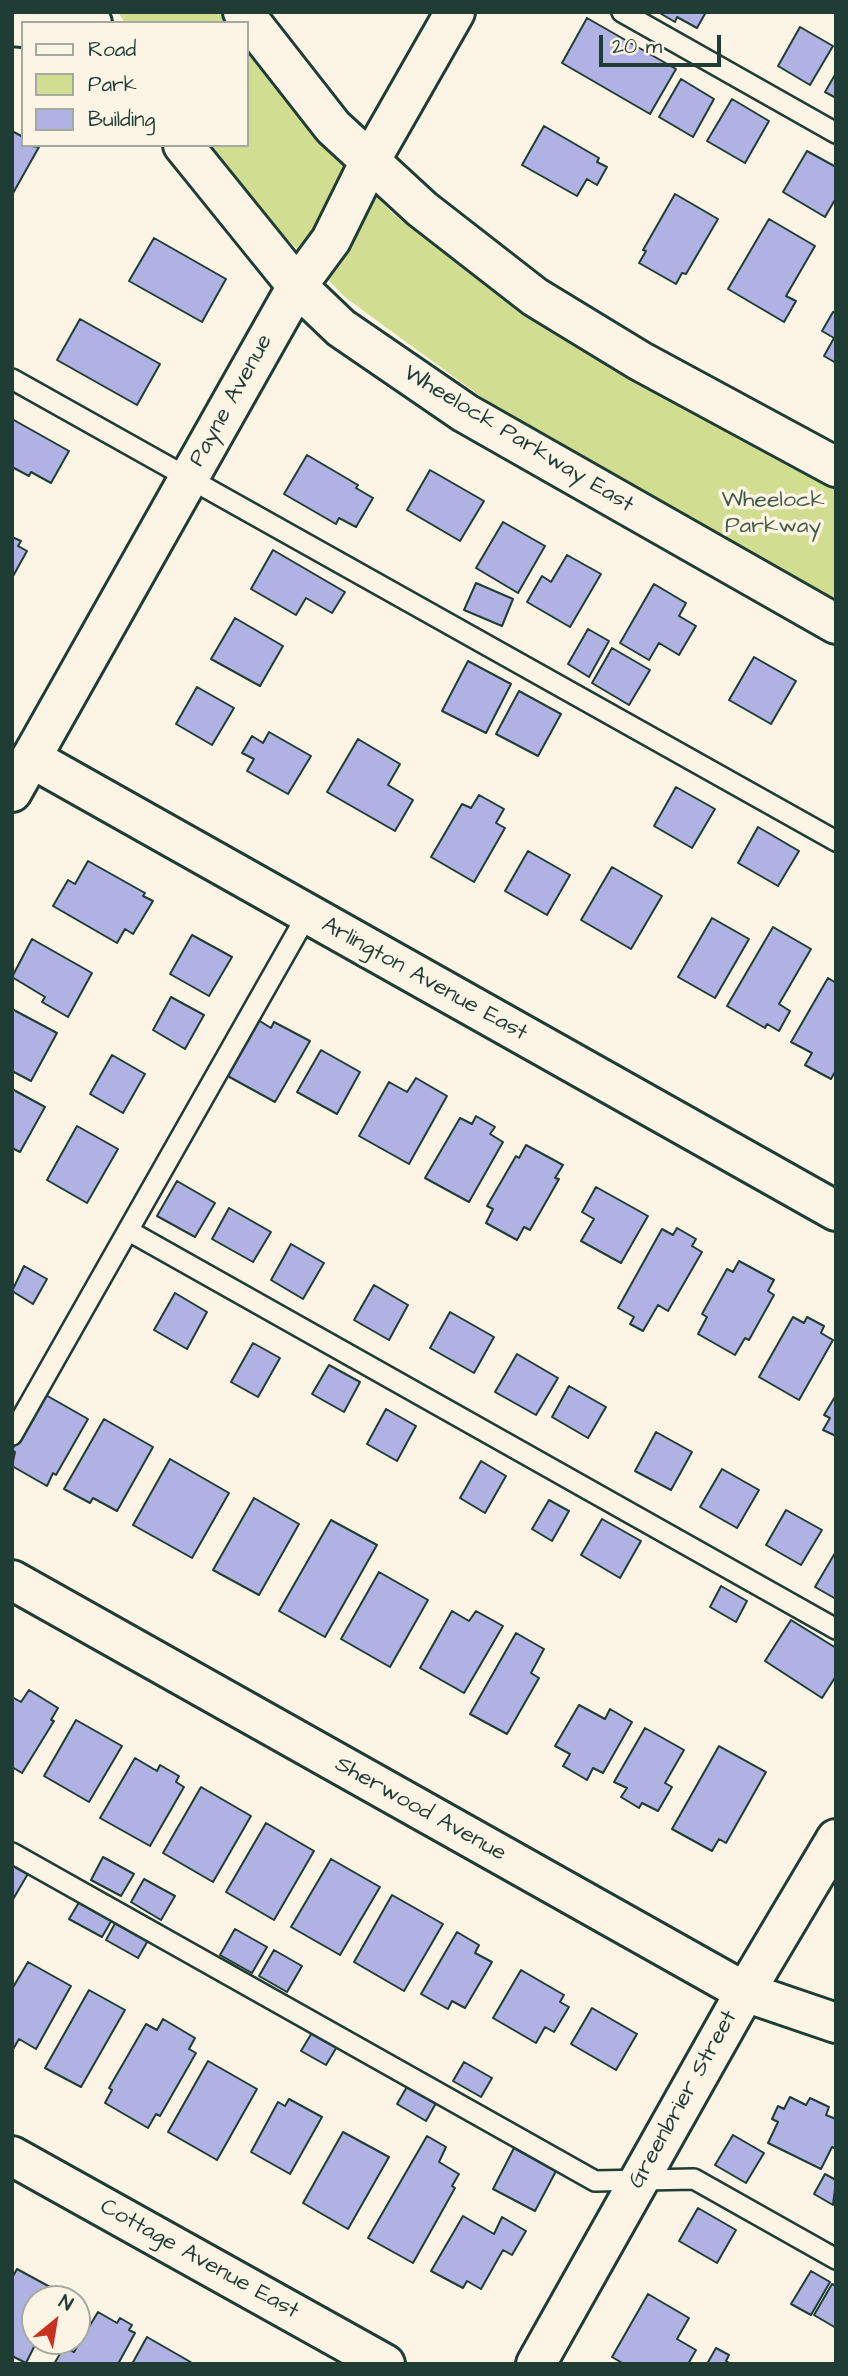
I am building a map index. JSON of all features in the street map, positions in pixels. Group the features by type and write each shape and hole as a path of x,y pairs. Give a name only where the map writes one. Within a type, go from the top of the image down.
{"street":[{"path":"243,12 333,127 422,209 535,297 640,361 836,467"},
{"name":"Payne Avenue","path":"12,792 22,753 189,479 296,286 331,240 370,161 455,12"},
{"name":"Wheelock Parkway East","path":"185,147 296,286 341,328 465,413 836,624"},
{"name":"Arlington Avenue East","path":"22,753 836,1211"},
{"name":"Sherwood Avenue","path":"12,1580 745,1992 836,2023"},
{"name":"Greenbrier Street","path":"536,2364 745,1992 836,1839"},
{"name":"Cottage Avenue East","path":"12,2156 385,2364"}],"lane":[{"path":"622,12 836,133"},
{"path":"12,379 836,841"},
{"path":"12,1436 307,915"},
{"path":"129,1231 836,1629"},
{"path":"12,1853 595,2181 694,2179 836,2259"}],"green space":[{"path":"118,12 226,12 232,21 124,21"},
{"name":"Wheelock Parkway","path":"248,45 311,128 394,215 480,277 650,385 836,490 836,609 602,475 498,409 346,298 262,213 209,147 248,147"}],"building":[{"path":"658,12 706,12 697,28 677,17 675,22"},
{"path":"587,18 676,69 650,114 562,63"},
{"path":"800,27 833,46 810,85 778,66"},
{"path":"836,73 836,98 825,92"},
{"path":"681,79 714,99 693,137 659,117"},
{"path":"732,99 769,121 745,163 707,141"},
{"path":"544,126 599,158 597,162 607,167 597,185 587,179 577,196 522,165"},
{"path":"12,131 21,136 21,147 39,147 12,195"},
{"path":"807,151 836,167 836,198 825,217 783,192"},
{"path":"675,194 718,219 686,274 682,273 676,284 639,263 646,251 643,250"},
{"path":"769,219 815,246 786,296 796,301 784,322 728,289"},
{"path":"154,238 226,279 202,322 129,281"},
{"path":"833,312 836,313 836,363 824,356 834,338 822,331"},
{"path":"80,319 160,364 137,405 57,360"},
{"path":"12,419 69,451 51,483 31,472 29,476 12,467"},
{"path":"307,455 358,485 356,488 373,498 356,527 339,518 336,524 284,494"},
{"path":"430,470 484,501 460,541 407,510"},
{"path":"503,522 545,546 518,593 476,568"},
{"path":"12,537 21,541 18,546 27,551 12,578"},
{"path":"273,550 345,592 332,613 306,598 296,615 251,589"},
{"path":"567,555 601,574 570,627 527,602 542,576 551,582"},
{"path":"476,583 513,599 502,626 464,610"},
{"path":"654,584 686,603 679,616 696,626 679,655 659,643 649,660 620,643"},
{"path":"235,618 283,646 260,686 211,659"},
{"path":"588,629 609,641 589,677 568,664"},
{"path":"612,648 650,670 629,705 592,683"},
{"path":"754,657 796,681 771,724 729,700"},
{"path":"468,661 511,684 486,733 442,711"},
{"path":"197,687 234,708 212,745 176,724"},
{"path":"519,691 561,714 538,756 496,734"},
{"path":"269,732 311,756 288,794 247,771 254,759 242,753 252,736 263,743"},
{"path":"358,739 400,764 388,785 413,800 395,831 327,792"},
{"path":"676,787 715,809 692,848 654,826"},
{"path":"479,795 504,809 496,823 505,828 474,882 431,857 462,804 471,808"},
{"path":"758,827 799,851 778,886 738,863"},
{"path":"528,851 570,875 547,915 505,891"},
{"path":"88,861 145,893 143,896 153,901 133,934 125,929 117,943 53,906 68,880 75,884"},
{"path":"612,867 662,896 631,949 581,920"},
{"path":"712,918 749,939 715,998 678,977"},
{"path":"773,927 811,949 779,1004 790,1011 779,1031 767,1024 765,1028 727,1006"},
{"path":"192,935 232,957 209,996 170,974"},
{"path":"32,939 92,973 68,1017 42,1002 45,997 12,977"},
{"path":"828,978 836,983 836,1070 831,1079 805,1065 812,1053 791,1042"},
{"path":"171,997 204,1015 185,1049 153,1030"},
{"path":"12,1009 57,1033 31,1081 12,1071"},
{"path":"255,1018 271,1028 274,1022 310,1041 275,1102 224,1074"},
{"path":"321,1050 360,1072 337,1114 297,1092"},
{"path":"112,1055 145,1074 123,1113 90,1094"},
{"path":"416,1078 447,1096 409,1164 359,1136 389,1082 407,1092"},
{"path":"12,1089 45,1107 20,1152 12,1148"},
{"path":"476,1116 495,1127 490,1134 503,1142 469,1202 425,1178 460,1118 472,1124"},
{"path":"77,1126 118,1149 87,1203 47,1180"},
{"path":"526,1145 563,1165 555,1178 559,1179 530,1230 524,1227 517,1240 486,1223 493,1209 487,1206 516,1156 519,1158"},
{"path":"177,1181 215,1203 195,1237 157,1216"},
{"path":"596,1187 648,1216 621,1263 581,1241 594,1219 582,1212"},
{"path":"229,1208 271,1232 253,1262 212,1239"},
{"path":"677,1228 696,1239 692,1246 702,1252 668,1311 658,1305 643,1331 630,1324 634,1317 618,1308 662,1229 673,1235"},
{"path":"291,1244 324,1263 303,1299 271,1280"},
{"path":"739,1261 774,1280 768,1291 774,1295 749,1340 745,1338 735,1355 698,1334 707,1317 702,1314 727,1269 733,1272"},
{"path":"24,1266 47,1279 33,1304 12,1291"},
{"path":"374,1285 408,1305 389,1340 354,1320"},
{"path":"175,1293 207,1312 187,1349 154,1330"},
{"path":"450,1312 494,1337 474,1373 430,1348"},
{"path":"793,1317 804,1323 807,1317 824,1326 821,1333 833,1340 799,1400 759,1377"},
{"path":"253,1343 280,1358 258,1397 231,1382"},
{"path":"517,1354 558,1378 536,1415 495,1392"},
{"path":"329,1365 360,1382 344,1412 312,1394"},
{"path":"569,1386 606,1407 588,1438 552,1417"},
{"path":"44,1394 88,1419 47,1486 12,1466 15,1452 12,1450"},
{"path":"836,1395 836,1436 823,1430 830,1418 824,1415"},
{"path":"386,1409 416,1426 397,1461 367,1444"},
{"path":"104,1419 153,1447 117,1511 93,1498 90,1503 64,1489"},
{"path":"656,1432 692,1452 671,1490 635,1471"},
{"path":"170,1459 229,1493 192,1558 133,1525"},
{"path":"481,1461 506,1476 485,1513 460,1498"},
{"path":"722,1469 759,1490 737,1528 700,1507"},
{"path":"254,1498 299,1524 259,1595 213,1570"},
{"path":"549,1500 569,1511 552,1541 532,1529"},
{"path":"786,1510 822,1530 801,1565 766,1545"},
{"path":"602,1519 641,1541 620,1578 581,1555"},
{"path":"331,1520 377,1545 325,1637 279,1611"},
{"path":"836,1554 836,1599 815,1587"},
{"path":"379,1572 428,1600 390,1667 341,1639"},
{"path":"721,1586 747,1601 736,1622 710,1607"},
{"path":"452,1611 469,1621 476,1611 503,1626 464,1693 420,1668"},
{"path":"791,1620 836,1648 836,1676 822,1698 765,1661"},
{"path":"516,1633 544,1649 531,1673 539,1678 507,1734 470,1714"},
{"path":"29,1690 58,1708 51,1720 54,1721 22,1773 12,1767 12,1697 21,1702"},
{"path":"579,1705 605,1719 610,1709 632,1722 603,1773 593,1768 587,1780 563,1766 570,1754 555,1746"},
{"path":"76,1720 122,1746 89,1802 44,1776"},
{"path":"645,1728 684,1750 665,1783 672,1787 658,1811 642,1803 639,1808 621,1797 627,1788 614,1782"},
{"path":"719,1746 766,1772 726,1843 719,1839 712,1851 672,1829"},
{"path":"135,1758 157,1771 160,1765 179,1776 176,1782 184,1787 150,1846 100,1818"},
{"path":"201,1787 251,1816 213,1882 163,1853"},
{"path":"266,1823 314,1851 274,1920 226,1892"},
{"path":"103,1857 134,1874 121,1896 91,1880"},
{"path":"331,1859 380,1887 340,1955 291,1927"},
{"path":"12,1862 29,1872 12,1901"},
{"path":"144,1879 175,1896 161,1920 131,1902"},
{"path":"392,1895 443,1924 404,1991 354,1962"},
{"path":"81,1899 113,1918 102,1937 69,1919"},
{"path":"118,1918 150,1937 138,1958 106,1940"},
{"path":"235,1929 267,1947 252,1973 220,1955"},
{"path":"457,1932 479,1945 475,1953 492,1962 465,2008 452,2001 448,2009 421,1994"},
{"path":"274,1950 302,1966 287,1992 259,1976"},
{"path":"28,1962 71,1986 36,2049 19,2039 12,2051 12,1989"},
{"path":"521,1970 564,1995 560,2002 569,2007 554,2032 545,2027 536,2043 493,2018"},
{"path":"89,1990 125,2010 81,2087 45,2068"},
{"path":"592,2008 637,2034 616,2070 571,2044"},
{"path":"163,2019 195,2038 189,2049 196,2053 160,2116 156,2114 148,2128 105,2103 112,2090 109,2088 146,2024 157,2030"},
{"path":"313,2031 338,2045 326,2065 301,2051"},
{"path":"208,2061 257,2089 217,2160 168,2132"},
{"path":"464,2062 492,2078 481,2097 453,2081"},
{"path":"411,2080 440,2096 426,2121 397,2104"},
{"path":"790,2097 806,2105 810,2098 829,2107 826,2115 836,2119 836,2149 832,2147 821,2169 768,2143 778,2122 772,2119 778,2106 784,2109"},
{"path":"289,2099 322,2117 290,2174 251,2152 278,2102 285,2106"},
{"path":"343,2132 389,2157 348,2229 303,2203"},
{"path":"733,2135 764,2153 746,2183 715,2165"},
{"path":"427,2136 446,2147 439,2162 459,2174 452,2186 455,2188 413,2263 368,2238"},
{"path":"514,2148 556,2171 535,2211 493,2189"},
{"path":"825,2174 836,2180 833,2205 814,2194"},
{"path":"698,2208 736,2230 717,2263 679,2241"},
{"path":"463,2216 494,2234 502,2217 526,2231 512,2255 503,2250 481,2289 467,2281 463,2288 431,2271"},
{"path":"17,2269 46,2285 21,2285 21,2355 30,2355 26,2363 12,2356 12,2278"},
{"path":"811,2271 830,2282 811,2315 791,2304"},
{"path":"832,2284 836,2286 836,2328 814,2315"},
{"path":"648,2294 689,2318 677,2339 696,2350 688,2364 624,2364 612,2357"},
{"path":"98,2312 117,2323 120,2318 132,2325 129,2330 135,2333 118,2364 54,2364 59,2355 91,2355 91,2324"},
{"path":"147,2337 194,2364 132,2364"},
{"path":"716,2348 729,2355 726,2361 731,2364 707,2364"}]}
